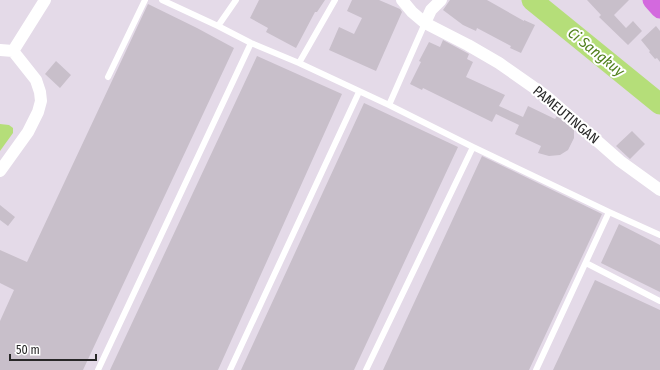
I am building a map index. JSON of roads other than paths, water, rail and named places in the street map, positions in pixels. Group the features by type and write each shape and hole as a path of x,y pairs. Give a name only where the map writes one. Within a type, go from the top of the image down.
{"main road":[{"path":"652,0 660,9"}],"street":[{"path":"13,51 45,0"},
{"name":"PAMEUTINGAN","path":"402,0 412,12 426,23 499,63 546,96 620,161 660,190"},
{"path":"426,23 430,10 441,0"},
{"path":"0,50 13,51 36,80 41,100 38,112 28,132 0,171"}],"lane":[{"path":"108,77 145,0"},
{"path":"162,0 389,105 473,147 660,235"},
{"path":"218,26 236,0"},
{"path":"299,64 335,0"},
{"path":"389,105 426,23"},
{"path":"98,370 250,42"},
{"path":"230,370 359,92"},
{"path":"366,370 473,147"},
{"path":"536,370 609,212"},
{"path":"586,263 660,301"}],"waterway":[{"name":"Ci Sangkuy","path":"532,0 660,104"}]}
